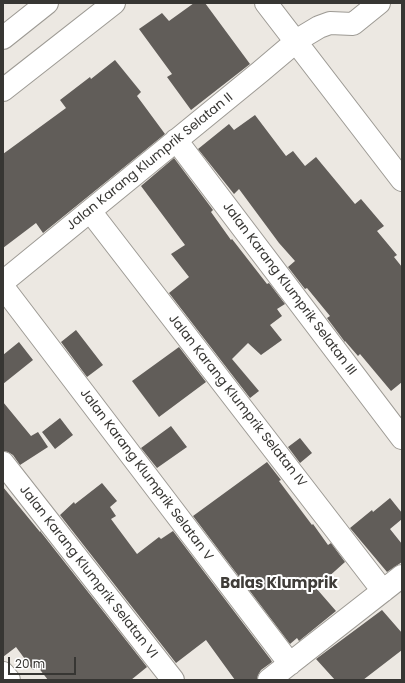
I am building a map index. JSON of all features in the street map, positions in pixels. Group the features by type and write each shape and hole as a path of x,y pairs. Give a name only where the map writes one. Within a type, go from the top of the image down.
{"street":[{"path":"3,38 47,3"},
{"path":"3,90 114,3"},
{"path":"266,3 402,180"},
{"name":"Jalan Karang Klumprik Selatan II","path":"3,282 296,41 319,27 330,23 352,24 379,3"},
{"name":"Jalan Karang Klumprik Selatan III","path":"176,140 402,438"},
{"name":"Jalan Karang Klumprik Selatan IV","path":"90,211 383,591"},
{"name":"Jalan Karang Klumprik Selatan V","path":"3,287 290,664"},
{"name":"Jalan Karang Klumprik Selatan VI","path":"3,463 173,680"},
{"path":"269,680 402,576"},
{"path":"3,673 8,680"}],"building":[{"path":"194,3 205,3 250,64 191,110 167,77 172,74 139,29 162,13 169,21"},
{"path":"115,60 141,92 137,96 165,134 43,233 36,223 3,248 3,154 66,108 60,100 90,77 91,79"},
{"path":"255,115 286,156 293,151 305,166 316,157 355,204 361,199 384,226 377,231 397,255 394,257 402,267 402,382 391,391 360,354 358,356 345,342 327,318 330,316 307,288 305,289 288,267 295,261 279,243 239,189 234,194 198,149 229,124 234,130"},
{"path":"174,158 213,210 211,212 231,240 232,239 267,284 269,283 285,304 277,309 282,316 270,325 282,340 261,355 248,343 232,359 259,391 250,398 169,293 189,277 171,254 185,245 141,186"},
{"path":"76,330 103,365 87,377 61,342"},
{"path":"19,342 33,360 3,384 3,355"},
{"path":"179,347 206,382 159,417 132,381"},
{"path":"3,402 31,436 38,432 48,447 20,465 13,455 3,451"},
{"path":"60,418 73,435 55,449 42,432"},
{"path":"171,426 187,447 157,468 141,448"},
{"path":"300,438 312,453 300,463 288,447"},
{"path":"267,462 281,480 279,481 312,525 313,524 328,545 331,543 345,562 316,588 336,611 299,641 297,638 290,644 193,516"},
{"path":"102,483 117,501 110,507 116,516 111,519 137,554 159,537 161,539 173,531 271,660 272,662 261,670 257,680 235,680 206,640 176,663 60,515 74,502 75,504"},
{"path":"3,487 40,531 147,667 131,680 48,680 38,667 33,670 16,647 3,657"},
{"path":"390,498 402,513 402,519 390,529 402,544 402,562 387,572 350,528"},
{"path":"382,610 402,633 402,650 363,680 335,680 316,659"}],"district":[{"name":"Balas Klumprik","path":"279,584"}]}
